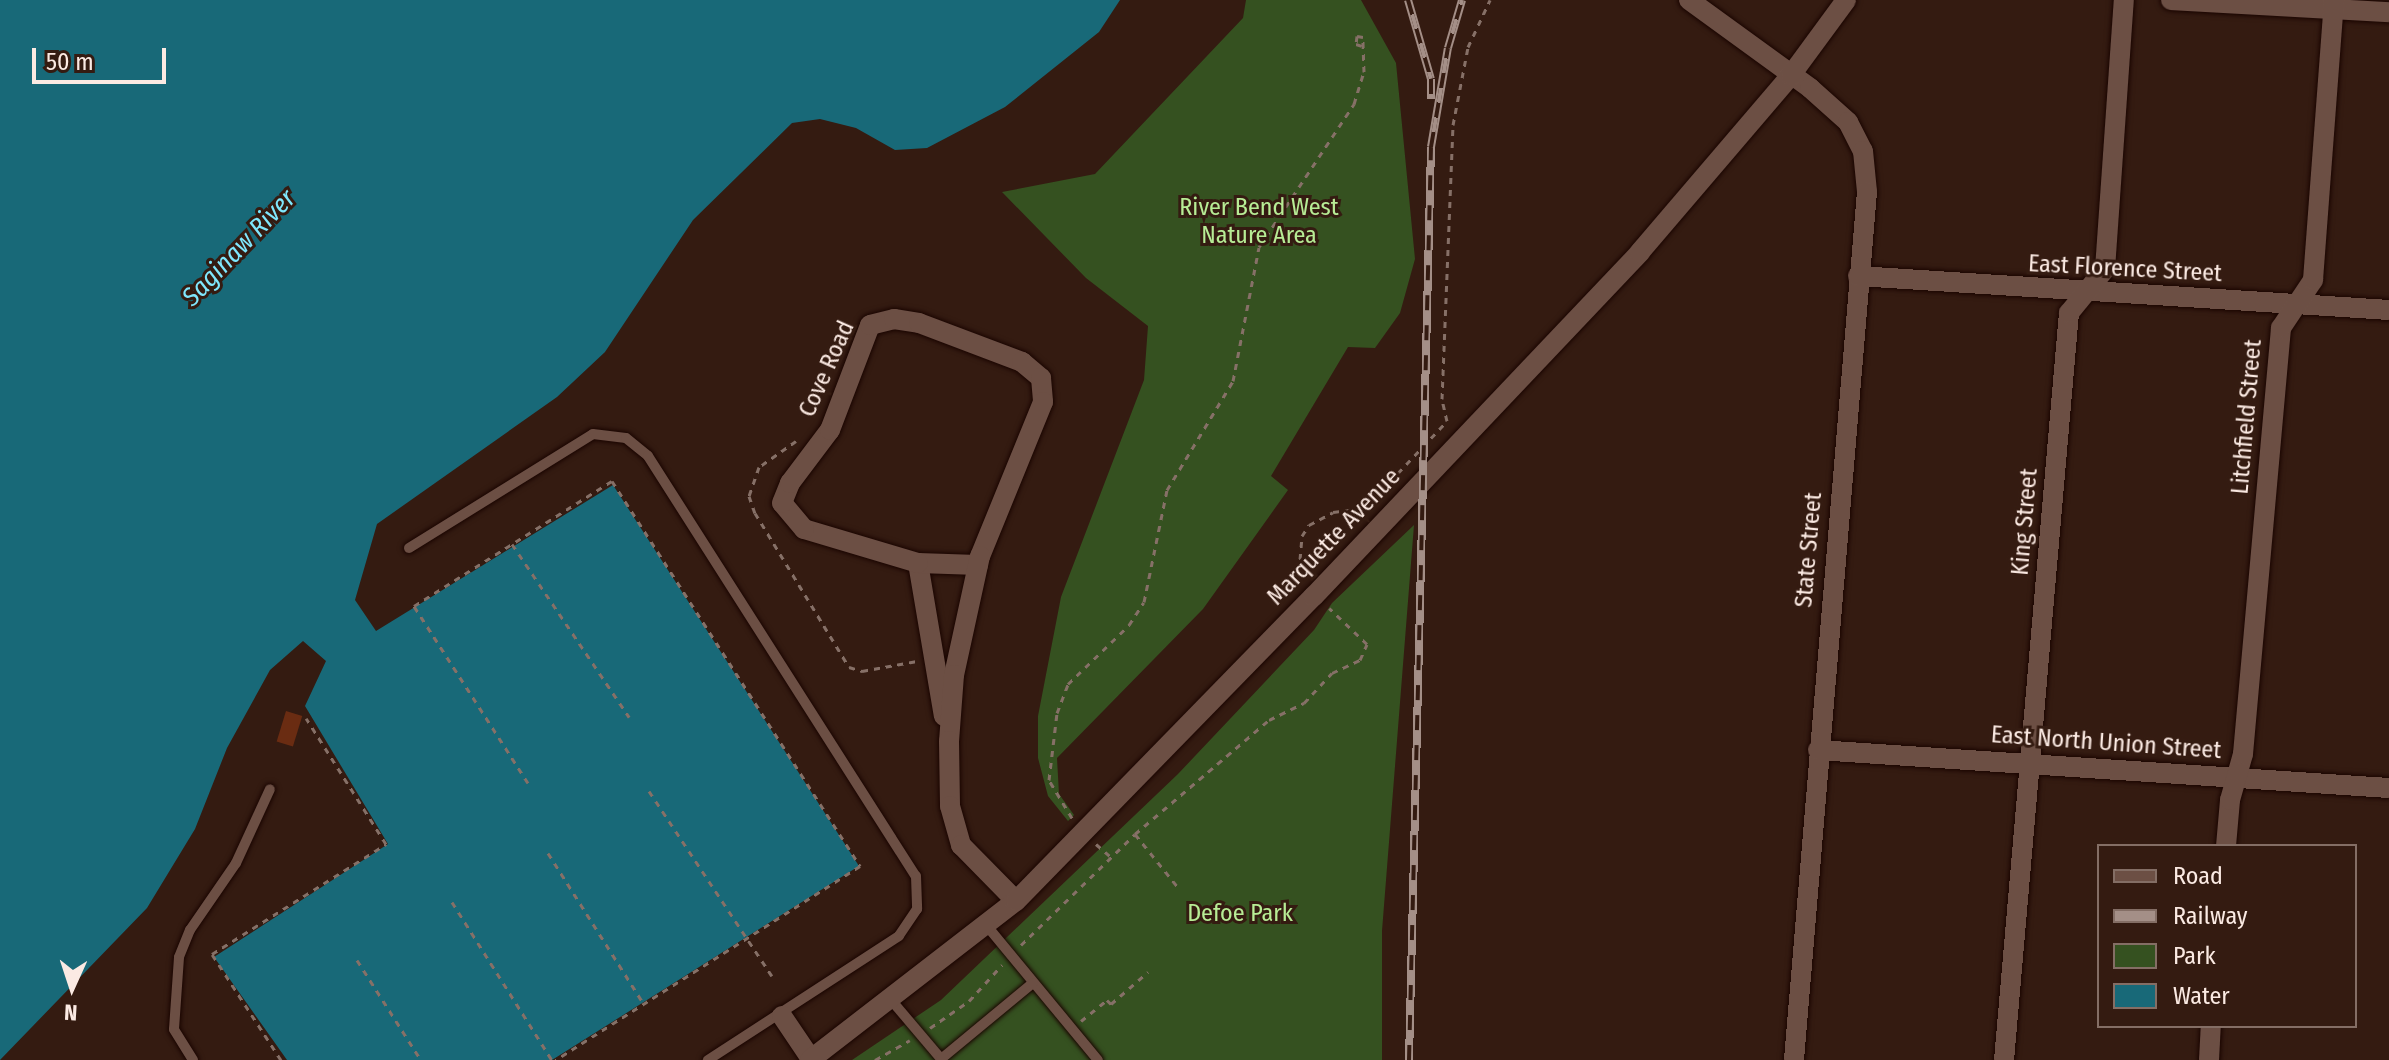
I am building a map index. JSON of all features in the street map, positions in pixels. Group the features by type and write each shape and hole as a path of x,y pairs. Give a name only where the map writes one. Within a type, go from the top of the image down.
{"street":[{"name":"State Street","path":"1689,0 1791,75 1848,122 1863,151 1867,192 1794,1060"},
{"name":"Marquette Avenue","path":"811,1060 892,1001 1016,901 1314,596 1640,252 1791,75 1846,0"},
{"name":"King Street","path":"2004,1060 2069,313 2105,269 2124,0"},
{"path":"2171,0 2334,4 2389,12"},
{"name":"Litchfield Street","path":"2226,844 2243,754 2281,328 2313,280 2334,4"},
{"name":"East Florence Street","path":"1858,276 2389,310"},
{"name":"Cove Road","path":"978,565 918,563 804,529 792,519 782,503 790,483 830,430 870,325 894,319 1022,362 1041,378 1043,402 978,565 954,675 949,741 950,806 961,845 1016,901"},
{"name":"Cove Road","path":"918,563 932,659 949,741"},
{"name":"East North Union Street","path":"1818,750 2389,788"},
{"path":"782,1016 811,1060"},
{"path":"2209,1060 2211,1028"}],"lane":[{"path":"409,548 593,434 626,438 648,456 916,876 917,909 899,936 782,1016 708,1060"},
{"path":"193,1060 174,1029 179,957 190,930 236,863 270,789"},
{"path":"987,926 1098,1060"},
{"path":"892,1001 942,1059 1033,983"}],"path":[{"path":"875,1060 969,1001 1010,956 1135,834 1269,720 1304,703 1332,673 1360,660 1367,644 1360,635 1295,581 1309,525 1333,512 1365,508 1447,421 1442,399 1453,125 1468,47 1490,0"},
{"path":"1111,857 1055,796 1049,780 1057,713 1068,684 1129,625 1144,602 1167,490 1233,381 1259,247 1354,104 1364,72 1362,46"},
{"path":"830,430 802,438 759,467 749,496 755,513 849,667 862,671 932,659"},
{"path":"452,902 553,1060 860,866 612,481 414,606 528,783"},
{"path":"512,544 629,717"},
{"path":"281,1060 212,954 386,844 306,718"},
{"path":"649,791 744,940 772,976"},
{"path":"1135,834 1177,886"},
{"path":"548,853 644,1004"},
{"path":"357,960 421,1060"},
{"path":"1071,1028 1148,972"}],"green space":[{"name":"River Bend West Nature Area","path":"1246,0 1361,0 1396,63 1415,259 1400,313 1375,348 1348,347 1271,476 1288,490 1203,609 1057,758 1059,794 1074,815 1068,821 1048,796 1038,758 1038,716 1061,597 1144,380 1148,326 1086,278 1002,192 1095,174 1243,18"},
{"name":"Defoe Park","path":"1414,525 1382,931 1382,1060 852,1060 941,1000 1178,774 1314,630 1332,603"}],"water":[{"name":"Saginaw River","path":"0,0 1120,0 1099,32 1005,107 927,148 895,150 856,128 820,119 792,123 693,220 605,352 557,397 377,524 355,600 376,631 613,485 859,866 552,1060 287,1060 214,957 388,844 305,706 326,661 303,641 270,670 227,748 195,829 147,908 0,1060"}],"building":[{"path":"286,711 302,716 293,747 277,742"}],"railway":[{"path":"1408,0 1431,79 1431,99"},
{"path":"1409,1060 1431,147 1448,48 1462,0"}]}
